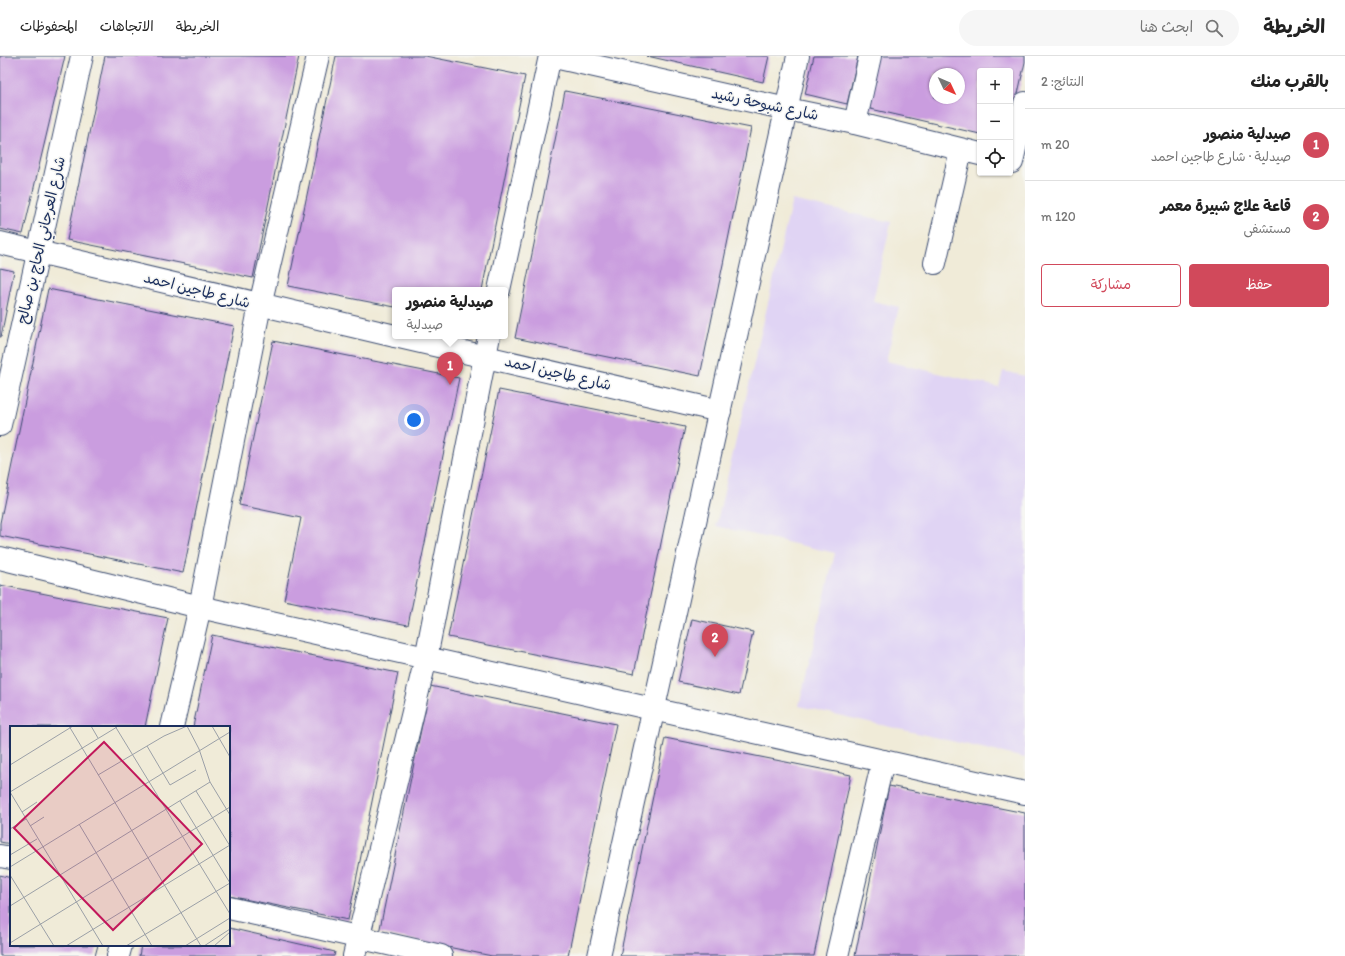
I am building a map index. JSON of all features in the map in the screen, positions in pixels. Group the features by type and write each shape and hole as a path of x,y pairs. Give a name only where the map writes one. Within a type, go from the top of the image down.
{"street":[{"name":"شارع العرجاني الحاج بن صالح","path":"0,424 82,56"},
{"path":"172,726 200,607 260,305 318,56"},
{"path":"500,287 550,56"},
{"name":"شارع شبوحة رشيد","path":"550,56 855,123 971,152"},
{"path":"598,956 798,56"},
{"path":"855,123 870,56"},
{"path":"1016,163 1025,103"},
{"path":"935,263 971,152"},
{"name":"شارع طاجين احمد","path":"0,243 392,335"},
{"name":"شارع طاجين احمد","path":"423,339 487,346 720,411"},
{"path":"356,947 426,658 487,346"},
{"path":"0,558 200,607 1025,793"},
{"path":"837,956 883,761"},
{"path":"0,856 10,858"},
{"path":"230,908 356,947 441,956"},
{"path":"118,956 121,946"}],"shaded area":[{"path":"792,200 891,222 873,301 899,307 886,361 999,387 1003,371 1025,376 1025,758 799,706 835,553 716,526"}],"building":[{"path":"0,56 65,56 23,234 0,229"},
{"path":"105,56 299,56 253,278 67,240"},
{"path":"336,56 425,56 525,76 483,287 392,287 392,306 288,286"},
{"path":"647,56 769,56 763,82"},
{"path":"814,56 858,56 847,104 805,94"},
{"path":"874,56 1025,56 1013,116 1013,68 977,68 977,133 862,107"},
{"path":"565,91 751,128 700,376 515,338"},
{"path":"0,268 14,271 1,337 0,337"},
{"path":"48,289 234,326 183,573 0,536 0,523"},
{"path":"273,341 459,378 408,625 284,600 301,518 239,505"},
{"path":"499,390 685,427 634,674 448,637"},
{"path":"0,585 168,618 145,726 10,726 10,844 0,842"},
{"path":"692,619 753,632 739,695 678,682"},
{"path":"212,635 398,673 348,920 230,896 230,726 193,726"},
{"path":"430,686 616,724 568,956 492,956 379,933"},
{"path":"665,738 851,775 814,956 620,956"},
{"path":"889,786 1025,813 1025,956 855,956"},
{"path":"0,875 10,878 10,946 98,946 95,956 0,956"},
{"path":"230,928 335,952 334,956 139,956 141,946 230,946"}],"place":[{"name":"صيدلية منصور","path":"450,385"},
{"name":"قاعة علاج شبيرة معمر","path":"715,657"}]}
